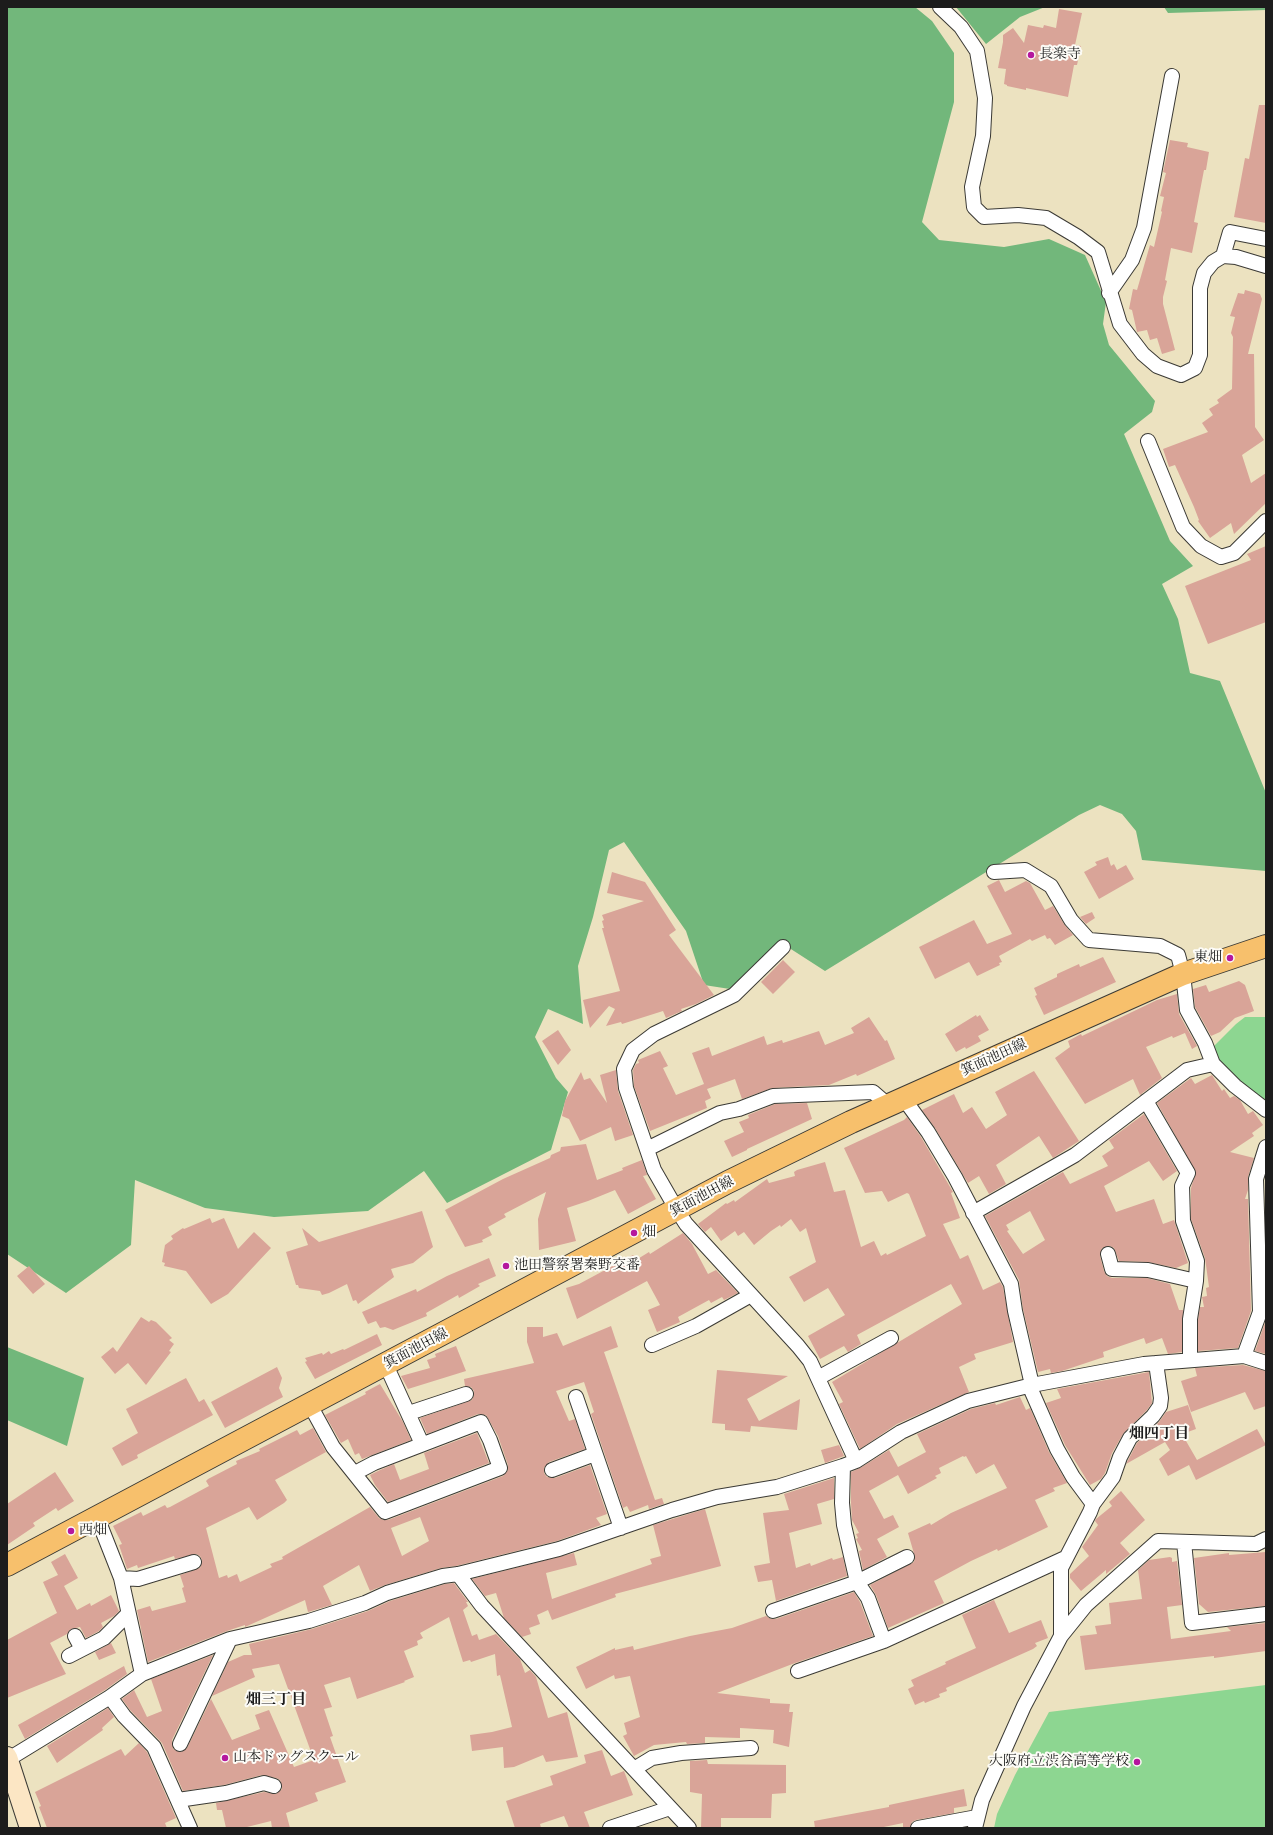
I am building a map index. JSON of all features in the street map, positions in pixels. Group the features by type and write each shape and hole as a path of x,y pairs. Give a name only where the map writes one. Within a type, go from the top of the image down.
{"main road":[{"name":"箕面池田線","path":"7,1565 741,1176 896,1102 1183,974 1266,946"}],"street":[{"path":"940,7 961,27 977,51 985,98 983,136 972,187 974,207 984,217 1018,215 1046,218 1078,237 1098,252 1109,293 1120,324 1143,354 1157,366 1181,375 1196,368 1200,355 1200,288 1204,273 1213,262 1223,256 1266,266"},
{"path":"1109,293 1132,260 1144,228 1172,76"},
{"path":"1223,256 1230,232 1266,240"},
{"path":"1148,441 1183,527 1201,546 1221,557 1234,553 1266,521"},
{"path":"994,872 1025,870 1051,886 1071,920 1089,940 1160,946 1178,955 1183,974 1187,1010 1205,1043 1213,1064 1235,1086 1266,1110"},
{"path":"783,947 734,995 654,1034 633,1050 624,1069 626,1088 654,1170 677,1210 686,1224 798,1346 810,1362 856,1461"},
{"path":"973,1213 1075,1154 1187,1070 1213,1064"},
{"path":"647,1149 720,1113 739,1109 773,1096 873,1092 896,1102 928,1132 955,1177 1011,1284 1014,1311 1032,1385 1032,1392 1057,1449 1073,1477 1093,1504"},
{"path":"1146,1101 1188,1173 1182,1186 1183,1221 1197,1261 1196,1281 1190,1319 1190,1359"},
{"path":"1244,1356 1260,1312 1256,1180 1266,1147"},
{"path":"1108,1254 1112,1269 1148,1270 1196,1281"},
{"path":"652,1345 696,1326 751,1294"},
{"path":"818,1378 890,1338"},
{"path":"30,1828 7,1759 110,1697 142,1674 230,1639 310,1621 365,1603 386,1593 443,1576 458,1574 559,1549 717,1497 777,1487 843,1466 856,1461 901,1432 968,1401 1032,1385 1156,1363 1190,1359 1244,1356 1266,1363"},
{"path":"1061,1636 1061,1568 1093,1504 1113,1477 1120,1456 1130,1438 1154,1416 1160,1406 1161,1398 1156,1363"},
{"path":"386,1365 422,1444"},
{"path":"409,1413 466,1394"},
{"path":"576,1397 621,1528"},
{"path":"310,1405 334,1447 385,1512 500,1468 490,1440 481,1422 374,1463 355,1473"},
{"path":"552,1470 595,1454"},
{"path":"843,1466 842,1503 844,1525 857,1582 868,1598 884,1641"},
{"path":"97,1517 121,1578 142,1674"},
{"path":"918,1828 976,1823 982,1800 1024,1706 1061,1636 1086,1604 1158,1541 1256,1544 1266,1539"},
{"path":"1184,1542 1192,1623 1266,1614"},
{"path":"773,1612 857,1582 907,1557"},
{"path":"798,1671 884,1641 1065,1558"},
{"path":"121,1578 138,1579 194,1562"},
{"path":"458,1574 482,1606 689,1828"},
{"path":"69,1656 104,1638 128,1614"},
{"path":"75,1636 82,1649"},
{"path":"180,1744 230,1639"},
{"path":"110,1697 124,1716 154,1747 190,1828"},
{"path":"634,1769 652,1758 680,1753 751,1748"},
{"path":"178,1800 226,1793 264,1783 274,1786"},
{"path":"610,1828 670,1808"}],"green space":[{"path":"7,7 915,7 932,21 954,53 954,102 922,222 939,240 1004,247 1049,239 1085,255 1106,302 1103,324 1109,345 1155,401 1152,412 1124,434 1170,541 1193,566 1162,584 1178,619 1190,673 1220,681 1266,793 1266,871 1142,860 1136,831 1122,814 1100,805 1079,815 825,971 780,942 730,989 704,985 686,931 624,842 609,850 593,917 578,966 583,1024 548,1009 535,1037 556,1078 568,1092 551,1150 447,1203 424,1171 368,1211 274,1217 205,1208 135,1180 131,1245 66,1293 7,1254"},
{"path":"956,7 1045,7 1020,17 986,44"},
{"path":"1164,7 1266,7 1266,10 1168,13"},
{"path":"1245,1017 1266,1017 1266,1102 1250,1092 1219,1061 1213,1047"},
{"path":"7,1347 84,1378 67,1446 7,1420"},
{"name":"大阪府立渋谷高等学校","path":"1266,1685 1266,1828 994,1828 997,1814 1015,1775 1049,1712"}],"building":[{"path":"1059,9 1082,13 1075,45 1081,46 1077,65 1074,65 1068,97 1026,88 1026,90 1004,84 1006,69 998,68 1003,35 1013,28 1024,43 1028,25 1043,28 1044,25 1056,28"},
{"path":"1259,105 1266,105 1266,223 1234,217 1245,158 1249,159"},
{"path":"1170,140 1188,143 1187,147 1209,152 1194,222 1198,223 1192,253 1171,248 1165,280 1167,281 1163,304 1175,350 1162,354 1157,338 1150,340 1147,330 1137,332 1132,310 1129,309 1133,289 1137,290 1150,245 1154,247 1162,212 1164,197 1160,196 1166,173 1163,172"},
{"path":"1245,290 1260,294 1262,299 1248,354 1254,354 1255,427 1264,440 1242,455 1251,483 1266,473 1266,503 1234,534 1231,523 1210,538 1198,521 1199,520 1194,507 1175,465 1169,467 1163,449 1208,432 1202,423 1213,415 1209,409 1219,403 1217,400 1232,389 1233,337 1231,333 1235,317 1230,316 1238,293 1244,294"},
{"path":"1266,546 1266,622 1208,644 1185,586 1251,560 1247,554"},
{"path":"1108,857 1111,866 1114,864 1117,870 1126,865 1134,879 1099,899 1084,872 1097,865 1095,862"},
{"path":"612,872 645,882 676,930 669,935 714,995 696,1004 681,1009 682,1011 666,1018 663,1011 622,1024 621,1022 606,1026 615,1009 609,1006 590,1028 583,1000 620,991 602,928 604,928 602,921 604,920 602,915 644,901 607,893"},
{"path":"999,880 1005,892 1026,881 1030,883 1045,910 1053,906 1073,935 1055,945 1050,938 1047,939 1045,935 1032,941 1030,939 999,956 1002,962 999,963 1000,965 977,976 969,962 935,979 919,947 974,920 987,944 1012,934 987,886"},
{"path":"1092,912 1095,918 1086,924 1080,917"},
{"path":"1103,957 1116,982 1044,1015 1035,996 1037,995 1034,988 1057,977 1057,974 1079,964 1080,967"},
{"path":"783,960 795,972 773,994 761,982"},
{"path":"1239,981 1245,985 1254,1011 1235,1018 1220,1032 1211,1036 1195,1007 1193,989 1206,985 1209,992"},
{"path":"1177,994 1179,1014 1197,1046 1192,1049 1185,1033 1173,1038 1172,1036 1146,1047 1162,1078 1140,1095 1133,1079 1085,1104 1055,1058 1070,1047 1068,1041 1081,1034 1082,1036 1157,1000"},
{"path":"976,1015 977,1017 980,1015 989,1030 978,1036 981,1041 966,1049 965,1047 956,1052 945,1034"},
{"path":"869,1017 885,1041 887,1040 895,1059 857,1076 856,1074 829,1085 772,1088 742,1099 735,1079 707,1089 711,1098 705,1101 707,1108 650,1131 634,1086 633,1070 636,1064 639,1063 638,1060 660,1051 668,1066 663,1068 676,1095 704,1084 692,1053 709,1047 712,1056 764,1036 767,1045 782,1040 783,1043 819,1031 825,1045 854,1033 851,1028"},
{"path":"558,1030 571,1050 558,1065 542,1041"},
{"path":"616,1070 618,1091 633,1135 615,1141 611,1127 580,1141 569,1119 562,1116 565,1101 581,1072 584,1080 590,1078 607,1103 600,1075"},
{"path":"1034,1071 1079,1141 1053,1158 1039,1136 996,1165 1006,1184 989,1194 979,1176 968,1183 935,1128 922,1110 954,1094 963,1113 972,1107 986,1129 1007,1115 995,1092"},
{"path":"1212,1075 1222,1091 1224,1089 1230,1098 1234,1096 1240,1100 1248,1114 1253,1111 1263,1125 1252,1133 1254,1136 1230,1152 1254,1158 1248,1177 1248,1190 1245,1199 1248,1199 1251,1311 1238,1348 1198,1351 1198,1320 1200,1307 1204,1307 1202,1297 1207,1296 1206,1288 1209,1287 1205,1258 1191,1219 1191,1188 1196,1172 1157,1103 1191,1078 1195,1084"},
{"path":"807,1103 812,1119 732,1157 724,1141 744,1132 739,1122 749,1118 748,1115 775,1104"},
{"path":"1144,1114 1177,1171 1163,1181 1149,1161 1104,1186 1116,1212 1154,1199 1163,1224 1174,1220 1188,1263 1176,1268 1148,1262 1119,1261 1114,1248 1110,1246 1102,1248 1100,1256 1104,1271 1107,1276 1112,1278 1147,1278 1170,1284 1179,1310 1183,1310 1182,1352 1168,1354 1162,1338 1146,1344 1144,1338 1103,1352 1104,1357 1062,1371 1051,1373 1050,1369 1038,1372 1023,1309 1019,1280 985,1216 1063,1172 1070,1184 1108,1166 1102,1156 1114,1148 1109,1140","holes":["1030,1211 1045,1240 1023,1254 1007,1231 1009,1230 1006,1225"]},
{"path":"907,1117 921,1137 953,1192 951,1193 960,1218 943,1224 960,1259 968,1255 983,1290 1000,1282 1003,1287 1013,1342 974,1354 976,1359 959,1367 969,1392 897,1424 860,1449 839,1404 843,1402 832,1382 962,1304 951,1284 857,1335 861,1344 848,1352 844,1346 820,1359 808,1336 845,1315 828,1288 804,1302 789,1277 816,1262 806,1228 800,1232 791,1219 781,1227 780,1225 771,1231 754,1245 744,1232 738,1236 735,1231 721,1241 711,1227 705,1232 698,1224 726,1203 727,1204 734,1200 735,1202 767,1179 769,1183 795,1176 794,1172 797,1170 825,1162 834,1192 845,1190 861,1247 874,1241 881,1256 886,1253 887,1255 926,1236 909,1194 907,1193 888,1202 882,1191 865,1193 844,1148 904,1120"},
{"path":"586,1144 597,1180 623,1170 622,1168 642,1160 647,1175 643,1176 656,1199 628,1214 615,1190 567,1208 576,1241 539,1250 538,1219 546,1192 504,1214 506,1217 488,1227 492,1235 482,1240 483,1242 465,1247 445,1210 503,1179 550,1158 551,1155 560,1151 561,1147"},
{"path":"422,1211 433,1247 413,1263 391,1269 394,1277 358,1304 356,1300 353,1301 347,1284 322,1295 320,1291 299,1288 298,1285 296,1285 286,1252 308,1245 302,1228 319,1242"},
{"path":"210,1218 212,1223 224,1218 238,1249 254,1232 271,1248 228,1294 211,1304 186,1271 164,1266 165,1263 162,1262 165,1245 173,1239 171,1236 183,1228 184,1229"},
{"path":"683,1233 692,1244 708,1274 716,1270 738,1293 724,1300 722,1297 711,1303 709,1300 678,1317 680,1322 657,1332 648,1310 660,1305 647,1281 577,1319 566,1288 579,1284 633,1255 636,1260 649,1252 650,1254"},
{"path":"489,1258 496,1276 478,1284 480,1286 459,1298 458,1295 426,1313 427,1316 393,1330 385,1327 380,1328 376,1321 368,1324 362,1312 416,1289 417,1292 447,1276"},
{"path":"29,1266 45,1284 33,1294 17,1276"},
{"path":"141,1317 149,1322 151,1320 156,1322 172,1338 169,1340 174,1344 169,1351 171,1352 146,1385 128,1363 115,1374 101,1357 113,1347 117,1352"},
{"path":"1266,1320 1266,1354 1255,1351"},
{"path":"611,1326 618,1347 604,1352 655,1500 662,1498 664,1504 649,1509 648,1505 630,1512 627,1506 623,1508 591,1414 594,1412 584,1382 556,1391 569,1421 575,1419 585,1449 549,1462 544,1468 544,1473 547,1477 555,1478 590,1465 607,1514 596,1518 601,1525 557,1541 456,1566 441,1568 370,1591 359,1565 323,1586 332,1605 308,1612 305,1600 245,1627 245,1625 227,1631 148,1662 137,1610 150,1606 152,1611 186,1602 182,1588 184,1587 180,1575 200,1568 202,1560 200,1556 196,1554 175,1559 174,1556 138,1568 137,1565 127,1569 119,1545 122,1544 113,1526 141,1512 143,1516 165,1505 167,1508 170,1507 209,1486 206,1481 208,1479 237,1464 236,1461 260,1451 259,1449 297,1430 300,1435 313,1428 326,1452 275,1480 287,1500 284,1503 257,1520 249,1507 206,1528 219,1578 227,1575 228,1578 237,1574 240,1582 272,1567 270,1564 283,1559 282,1557 370,1507 379,1518 388,1520 503,1476 508,1470 508,1465 498,1436 486,1415 478,1414 427,1434 420,1418 472,1400 474,1391 471,1387 465,1386 464,1379 534,1363 527,1342 527,1327 543,1327 543,1337 557,1333 563,1346","holes":["420,1517 429,1541 402,1556 391,1528"]},
{"path":"377,1334 382,1345 315,1379 305,1362 307,1361 305,1358 322,1353 323,1355 329,1351 331,1354 343,1349 344,1350"},
{"path":"456,1346 466,1371 408,1389 401,1376 430,1368 427,1360 436,1357 435,1354"},
{"path":"1243,1365 1266,1371 1266,1406 1254,1410 1245,1392 1191,1412 1181,1381 1197,1376 1195,1368"},
{"path":"277,1367 282,1378 279,1388 283,1397 225,1428 211,1402"},
{"path":"717,1370 788,1376 747,1399 759,1421 800,1399 797,1430 751,1426 750,1432 725,1430 725,1424 712,1423"},
{"path":"1149,1372 1152,1403 1123,1434 1112,1453 1105,1473 1101,1479 1090,1485 1065,1445 1046,1403 1061,1398 1057,1389"},
{"path":"186,1378 199,1402 204,1399 213,1415 137,1455 138,1458 122,1466 112,1448 138,1433 126,1409"},
{"path":"380,1384 403,1422 411,1440 362,1459 359,1453 355,1455 348,1439 341,1443 325,1415 366,1394 365,1392"},
{"path":"1020,1397 1026,1410 1030,1408 1049,1452 1067,1483 1053,1488 1055,1491 1035,1500 1048,1527 998,1551 997,1549 971,1561 934,1581 944,1603 888,1628 876,1595 870,1585 914,1562 915,1557 908,1533 930,1523 931,1525 951,1513 1007,1488 994,1464 976,1474 966,1456 963,1456 939,1468 941,1473 935,1476 937,1478 908,1494 898,1475 869,1491 884,1519 893,1515 899,1527 877,1539 887,1557 863,1570 859,1551 862,1550 856,1539 858,1538 856,1534 859,1533 852,1520 851,1472 889,1450 898,1467 926,1452 917,1434 971,1409 995,1403 996,1405"},
{"path":"1188,1405 1196,1429 1182,1434 1197,1460 1257,1429 1266,1445 1196,1480 1189,1465 1168,1476 1159,1459 1170,1450 1165,1442 1126,1464 1137,1443 1159,1422 1166,1412"},
{"path":"477,1433 489,1463 388,1502 375,1485 370,1475 394,1464 400,1480 429,1469 424,1453"},
{"path":"839,1445 844,1456 825,1463 821,1450"},
{"path":"55,1472 74,1501 58,1511 56,1508 33,1523 35,1526 7,1545 7,1504"},
{"path":"834,1478 834,1499 817,1504 822,1524 789,1533 796,1568 810,1563 811,1566 832,1558 833,1560 843,1557 847,1576 776,1601 772,1580 758,1582 754,1566 770,1563 763,1513 789,1510 784,1494"},
{"path":"1121,1491 1145,1520 1120,1543 1130,1554 1106,1574 1106,1570 1081,1591 1070,1578 1070,1574 1089,1556 1082,1547 1098,1525 1095,1521 1096,1519 1112,1506 1109,1502"},
{"path":"705,1509 721,1566 615,1594 616,1597 552,1620 548,1610 537,1615 540,1624 529,1628 531,1634 522,1637 504,1618 496,1593 485,1596 472,1579 574,1553 577,1565 546,1573 552,1599 652,1564 650,1559 661,1556 653,1525"},
{"path":"1266,1552 1266,1606 1208,1612 1199,1604 1194,1558 1229,1553 1229,1555"},
{"path":"65,1554 78,1578 64,1586 77,1610 90,1603 91,1606 111,1595 119,1611 114,1616 101,1623 103,1627 99,1631 86,1638 80,1627 71,1629 67,1634 50,1643 66,1674 7,1698 7,1640 57,1613 43,1582 58,1575 51,1562"},
{"path":"1172,1558 1172,1562 1177,1561 1182,1605 1167,1607 1171,1639 1231,1631 1227,1627 1266,1623 1266,1651 1214,1658 1214,1656 1085,1670 1080,1636 1097,1634 1095,1626 1111,1624 1109,1603 1142,1599 1138,1570 1149,1560"},
{"path":"454,1583 468,1602 466,1602 468,1606 463,1610 472,1636 477,1634 479,1640 496,1634 520,1659 525,1673 530,1670 536,1677 548,1718 567,1712 578,1757 546,1762 543,1755 514,1767 504,1768 503,1747 472,1751 470,1735 512,1727 500,1675 497,1676 495,1654 471,1662 470,1660 463,1662 449,1617 420,1633 423,1638 417,1641 418,1645 404,1651 414,1677 404,1681 405,1682 357,1699 350,1677 324,1685 332,1707 324,1709 333,1736 330,1737 346,1782 315,1793 318,1801 286,1813 290,1828 272,1828 271,1821 243,1828 226,1828 222,1810 217,1810 216,1803 264,1792 276,1794 282,1789 280,1780 262,1775 224,1785 183,1791 162,1743 130,1710 122,1699 134,1690 147,1717 162,1711 151,1679 213,1655 172,1740 173,1749 181,1752 187,1748 211,1699 232,1740 260,1729 255,1715 269,1710 294,1767 314,1760 279,1664 252,1669 255,1677 212,1696 228,1662 244,1655 252,1655 249,1644 312,1629 368,1611 390,1601 445,1584"},
{"path":"854,1592 860,1602 873,1636 795,1663 717,1693 770,1699 770,1703 790,1704 789,1712 793,1712 789,1747 773,1743 774,1730 740,1728 740,1738 705,1737 705,1743 687,1744 686,1742 654,1745 634,1756 623,1736 627,1734 624,1723 640,1717 630,1676 615,1679 614,1675 586,1689 576,1667 615,1648 615,1650 633,1646 634,1650 690,1636 732,1628 766,1616 771,1619 776,1619"},
{"path":"994,1600 1009,1633 1041,1620 1048,1638 1035,1643 1037,1646 1033,1649 946,1688 947,1691 939,1694 940,1697 915,1705 908,1689 914,1686 911,1680 976,1648 962,1615"},
{"path":"111,1643 116,1653 99,1660 95,1652"},
{"path":"124,1666 127,1674 105,1690 25,1739 18,1725"},
{"path":"108,1708 114,1717 102,1728 103,1730 57,1763 47,1746"},
{"path":"139,1743 147,1752 176,1818 165,1823 167,1828 47,1828 39,1807 41,1806 35,1792 121,1749 125,1756"},
{"path":"602,1750 611,1776 624,1771 633,1795 584,1812 590,1828 569,1828 564,1816 540,1824 541,1828 515,1828 506,1801 553,1785 550,1776 586,1763 584,1755"},
{"path":"707,1760 708,1764 786,1765 786,1793 772,1794 771,1818 721,1818 721,1828 701,1828 702,1794 690,1792 690,1761"},
{"path":"964,1789 967,1806 954,1808 954,1813 916,1820 912,1822 910,1828 903,1828 903,1823 879,1828 815,1828 814,1821 889,1807 889,1805"}],"place":[{"name":"長楽寺","path":"1031,55"},
{"name":"東畑","path":"1230,958"},
{"name":"畑","path":"634,1233"},
{"name":"池田警察署秦野交番","path":"506,1266"},
{"name":"西畑","path":"71,1531"},
{"name":"山本ドッグスクール","path":"225,1758"},
{"name":"大阪府立渋谷高等学校","path":"1137,1762"}],"district":[{"name":"畑四丁目","path":"1159,1434"},
{"name":"畑三丁目","path":"276,1700"}]}
